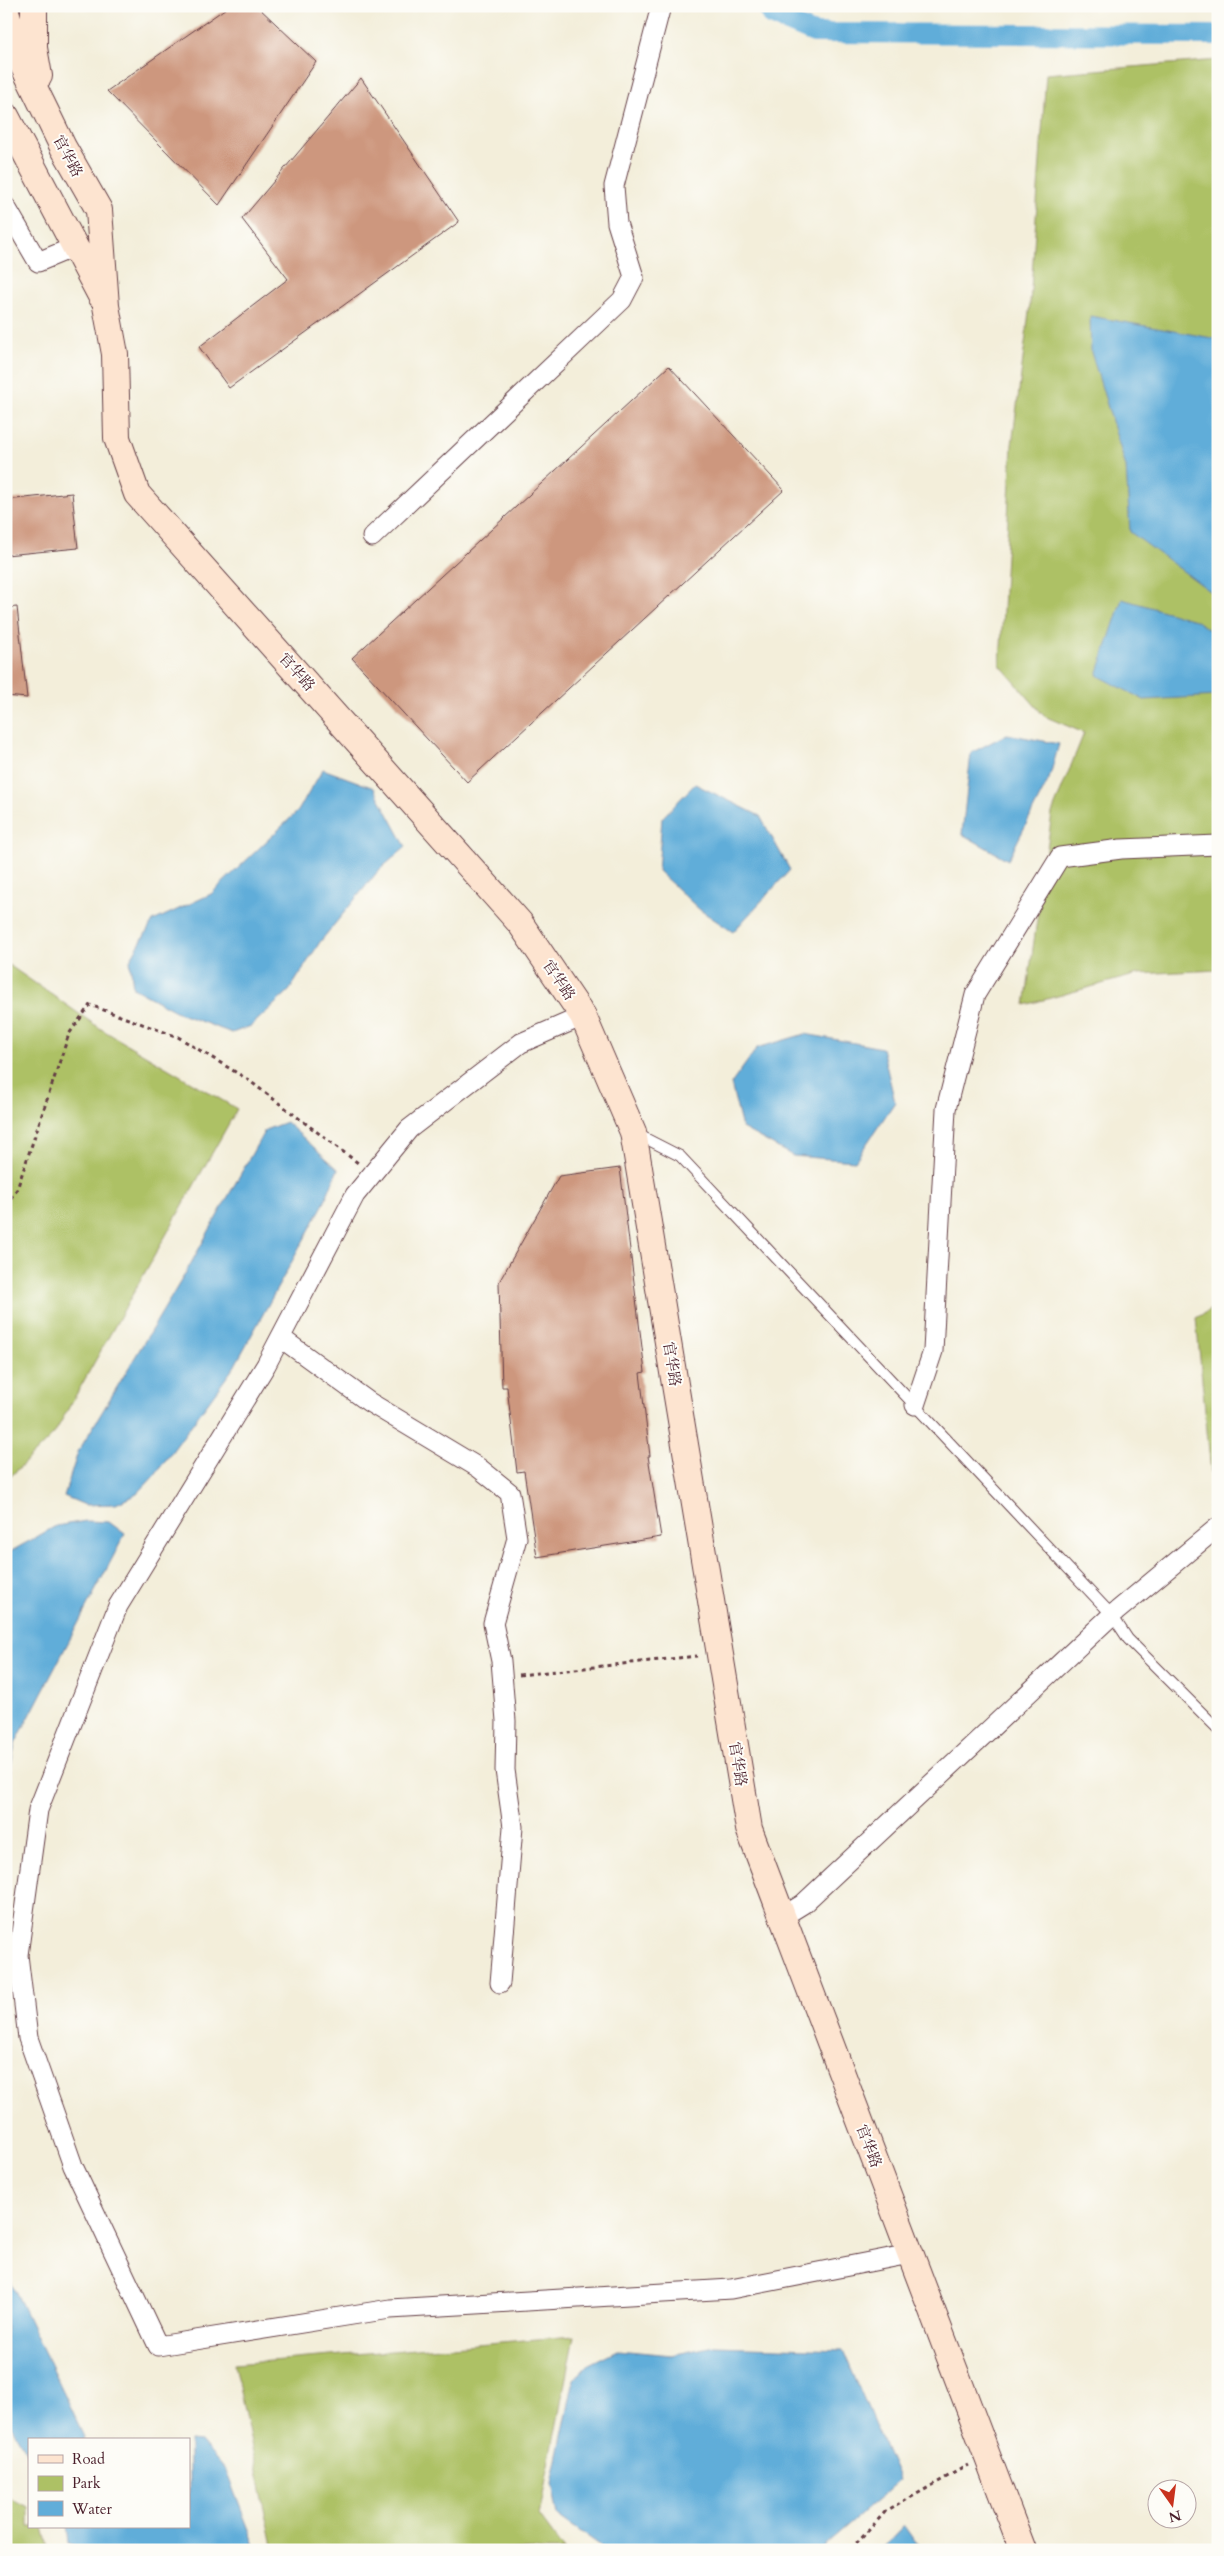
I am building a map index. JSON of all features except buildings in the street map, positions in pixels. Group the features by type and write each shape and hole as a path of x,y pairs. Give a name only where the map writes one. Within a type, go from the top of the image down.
{"main road":[{"path":"34,6 34,48 46,113"},
{"name":"官华路","path":"6,11 19,57 46,113 99,210 106,306 115,354 117,438 137,494 520,923 583,1016 634,1132 749,1830 1022,2550"},
{"name":"官华路","path":"6,116 106,306"}],"street":[{"path":"372,537 622,300 634,277 617,223 614,186 661,6"},
{"path":"6,207 38,262 74,247"},
{"path":"914,1405 933,1351 946,1109 975,996 1060,857 1120,849 1218,845"},
{"path":"583,1016 521,1043 409,1130 355,1195 266,1365 118,1606 38,1810 18,1955 28,2038 73,2166 158,2346 390,2309 731,2289 910,2254"},
{"path":"281,1338 368,1402 479,1468 510,1493 517,1538 493,1623 502,1676 506,1721 505,1770 513,1827 500,1983"},
{"path":"782,1917 803,1904 1112,1615 1218,1527"}],"lane":[{"path":"634,1132 680,1156 1112,1615 1128,1639 1218,1730"}],"path":[{"path":"6,1204 17,1189 69,1034 90,1005 178,1037 247,1079 372,1174"},
{"path":"502,1676 720,1654"},
{"path":"851,2550 885,2512 986,2454"}],"green space":[{"path":"1218,60 1218,970 1138,974 1025,1005 1052,813 1084,733 1044,716 1000,665 1012,445 1030,304 1046,74"},
{"path":"6,963 101,1029 237,1109 54,1434 6,1481"},
{"path":"1218,1305 1218,1475 1211,1472 1196,1318"},
{"path":"574,2336 539,2516 564,2550 274,2550 234,2364"},
{"path":"6,2497 28,2507 28,2528 43,2528 48,2547 53,2550 6,2550"}],"water":[{"path":"1090,316 1218,339 1218,597 1130,532 1126,467 1091,352"},
{"path":"1122,599 1195,620 1218,636 1218,696 1144,700 1097,675"},
{"path":"1007,734 1059,744 1049,779 1008,860 962,834 971,753"},
{"path":"323,769 374,788 406,847 379,870 320,942 289,991 251,1026 232,1033 181,1014 133,988 130,960 153,921 211,894 298,811"},
{"path":"695,784 760,816 790,870 733,932 700,910 658,871 662,818"},
{"path":"805,1034 882,1048 895,1102 855,1161 793,1156 742,1128 731,1084 757,1048"},
{"path":"286,1122 338,1169 323,1205 234,1367 154,1476 137,1494 116,1504 85,1505 64,1496 78,1452 185,1274 265,1130"},
{"path":"86,1521 109,1522 125,1534 15,1744 6,1794 6,1554 56,1526"},
{"path":"6,2267 11,2282 84,2436 83,2438 28,2438 28,2455 6,2417"},
{"path":"714,2346 843,2350 899,2481 819,2550 607,2550 558,2516 552,2484 574,2379 587,2365 617,2350 672,2355"},
{"path":"190,2441 201,2442 226,2471 257,2550 82,2550 69,2543 67,2528 190,2528"},
{"path":"904,2526 921,2550 881,2550"}],"waterway":[{"path":"767,6 771,15 814,33 1218,35"}]}
